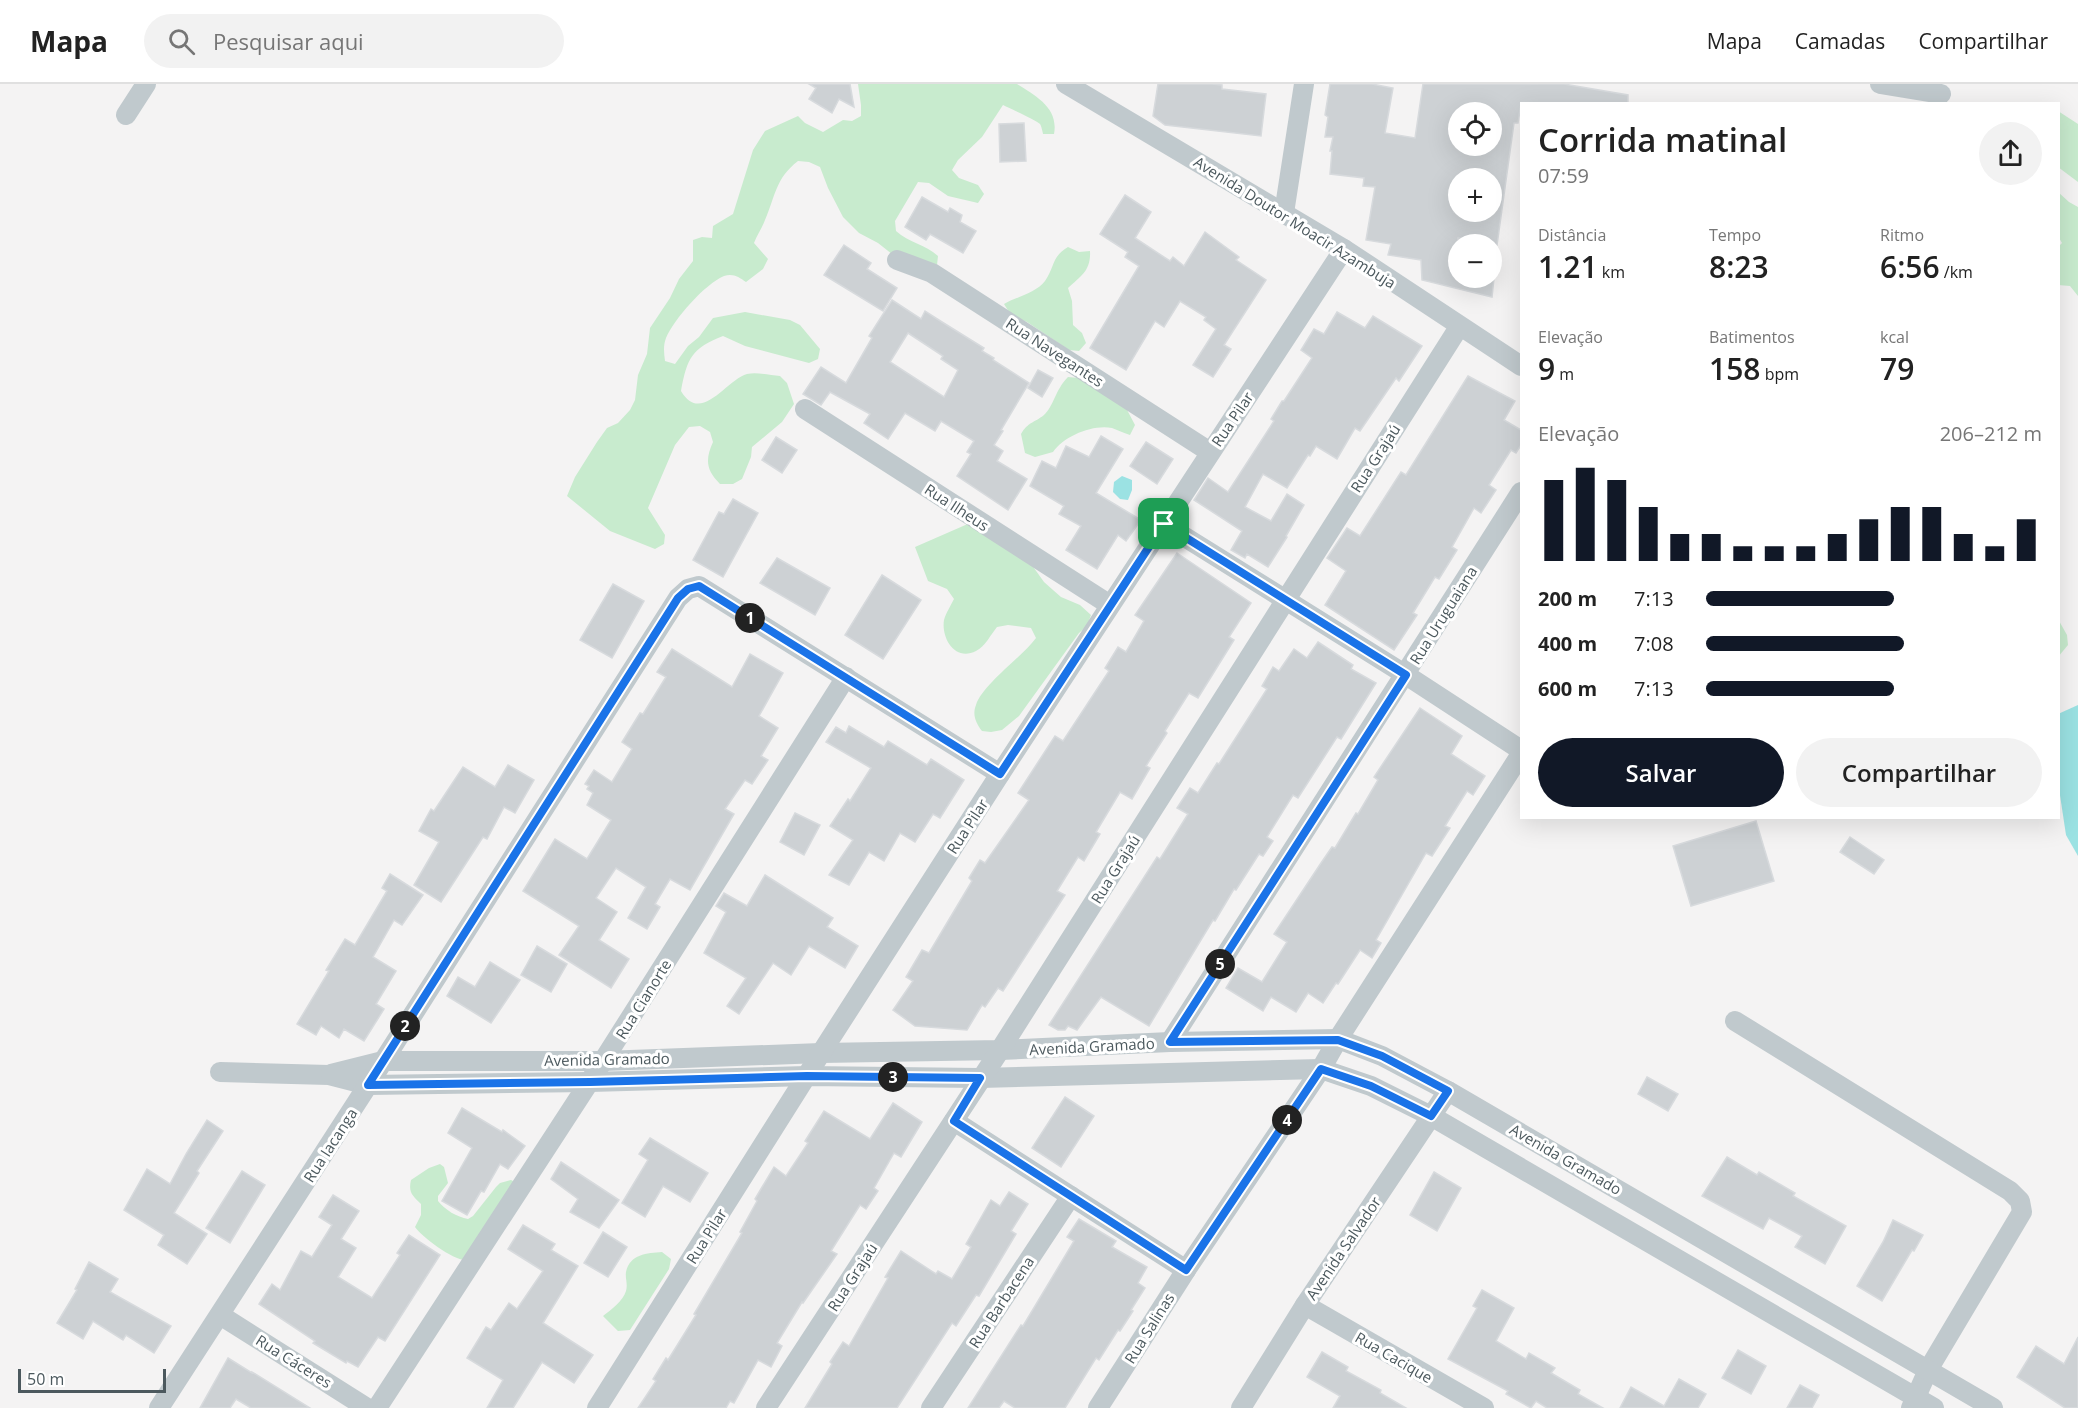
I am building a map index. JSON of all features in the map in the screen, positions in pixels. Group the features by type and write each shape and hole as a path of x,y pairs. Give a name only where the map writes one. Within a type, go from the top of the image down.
{"street":[{"path":"126,115 146,84"},
{"name":"Avenida Doutor Moacir Azambuja","path":"1066,84 1344,249 1520,365"},
{"path":"1284,213 1304,84"},
{"path":"1880,84 1941,94"},
{"name":"Rua Pilar","path":"597,1408 1000,774 1344,249"},
{"name":"Rua Navegantes","path":"897,260 933,273 1210,452"},
{"name":"Rua Grajaú","path":"766,1408 1000,1050 1459,327"},
{"name":"Rua Ilheus","path":"805,409 1110,605"},
{"name":"Rua Uruguaiana","path":"1170,1042 1520,494"},
{"path":"1164,524 1406,675 1520,751"},
{"name":"Rua Iacanga","path":"159,1408 678,598 688,589 699,586 846,677"},
{"path":"846,677 1000,774"},
{"name":"Rua Cianorte","path":"377,1408 590,1082 846,677"},
{"path":"1338,1040 1520,754"},
{"path":"1735,1021 2010,1191 2020,1201 2022,1212 1928,1370 1914,1403"},
{"name":"Avenida Gramado","path":"329,1075 383,1061 603,1061 821,1053 1000,1050 1170,1042 1338,1040 1382,1056 1448,1091 1993,1408"},
{"name":"Rua Salinas","path":"1098,1408 1338,1040"},
{"name":"Avenida Gramado","path":"329,1075 368,1085 807,1076 980,1078 1321,1069 1371,1086 1431,1116 1914,1403 1935,1408"},
{"path":"220,1072 329,1075"},
{"name":"Avenida Salvador","path":"1241,1408 1305,1305 1448,1091"},
{"path":"954,1121 1186,1270"},
{"name":"Rua Barbacena","path":"932,1408 1071,1196"},
{"name":"Rua Cacique","path":"1305,1305 1484,1408"},
{"name":"Rua Cáceres","path":"220,1315 368,1408"}],"green space":[{"path":"858,84 1017,84 1038,98 1050,110 1055,125 1054,134 1043,134 1038,122 1003,105 982,137 958,160 952,170 959,178 978,185 984,194 978,203 948,196 929,183 918,182 895,221 896,231 938,256 937,265 897,258 878,243 859,233 843,217 820,167 809,162 798,161 790,168 780,181 754,243 768,259 763,269 746,282 733,275 724,276 699,294 670,330 664,347 665,361 675,364 713,318 745,312 790,320 800,325 820,349 818,359 809,363 745,346 723,336 704,345 693,356 686,370 681,391 689,400 697,404 705,402 739,378 755,373 780,376 787,383 794,404 782,422 752,447 751,457 742,479 733,484 720,484 712,474 708,464 713,442 710,432 700,426 689,427 675,445 648,508 665,535 664,544 655,549 610,531 567,496 575,477 597,442 607,428 618,423 630,410 635,400 638,375 647,354 650,328 670,298 679,279 693,261 693,240 702,237 712,238 713,226 733,214 753,150 765,131 798,116 805,123 823,132 843,120 852,121 861,116"},
{"path":"2060,112 2078,124 2078,182 2060,168"},
{"path":"2060,194 2078,207 2078,296 2070,286 2060,285 2060,245 2062,243 2060,240"},
{"path":"1068,247 1079,252 1090,251 1087,268 1068,288 1072,301 1073,325 1082,333 1086,343 1079,351 1069,350 1009,312 1004,304 1041,285 1056,258"},
{"path":"1068,377 1079,378 1125,406 1135,425 1130,435 1112,428 1096,428 1071,436 1053,452 1035,457 1025,453 1021,434 1029,425 1044,415"},
{"path":"970,523 1024,554 1044,582 1061,597 1080,605 1091,615 1087,626 1079,633 1019,716 1002,730 991,732 982,731 978,725 975,716 976,705 986,688 1036,638 1031,628 1008,625 997,627 976,651 968,654 956,651 947,641 944,627 945,617 954,599 947,589 928,581 915,547"},
{"path":"2060,623 2067,635 2068,645 2060,655"},
{"path":"440,1164 444,1167 448,1183 438,1196 438,1201 456,1215 468,1219 500,1183 511,1180 515,1182 466,1260 454,1257 439,1248 415,1227 421,1215 421,1204 411,1191 411,1180 429,1168"},
{"path":"662,1252 671,1259 669,1269 630,1330 618,1331 603,1316 616,1305 626,1291 628,1266 635,1258"}],"water":[{"path":"1122,476 1132,480 1132,490 1128,500 1120,499 1113,492 1114,482"},
{"path":"2078,705 2078,856 2066,835 2060,795 2060,713"}],"building":[{"path":"809,84 850,84 854,107 839,99 832,113 809,99 816,88"},
{"path":"1158,84 1212,84 1222,85 1222,89 1266,94 1261,136 1165,125 1153,116"},
{"path":"1330,84 1372,84 1393,88 1385,133 1415,138 1423,84 1564,84 1628,95 1628,102 1520,102 1518,123 1514,123 1502,209 1502,168 1448,168 1448,222 1500,222 1499,234 1448,234 1448,286 1422,280 1421,260 1388,255 1391,244 1366,240 1375,187 1363,186 1364,178 1330,174 1332,151 1330,151 1333,137 1325,137 1328,117 1325,115"},
{"path":"1024,123 1026,161 1000,162 999,124"},
{"path":"1125,195 1151,212 1135,238 1170,261 1173,257 1184,266 1205,232 1239,257 1236,260 1266,280 1224,345 1231,349 1213,377 1193,365 1216,329 1204,320 1206,317 1180,301 1164,327 1155,321 1126,370 1090,348 1139,266 1125,257 1128,252 1100,234"},
{"path":"922,197 948,212 950,208 962,215 960,222 976,231 963,253 930,234 926,240 905,227"},
{"path":"844,245 871,263 867,269 897,288 883,311 824,275"},
{"path":"1455,288 1493,288 1492,297"},
{"path":"892,300 921,319 925,311 984,348 982,351 994,358 993,360 1029,383 994,445 1003,451 997,461 1027,479 1008,510 957,476 971,454 967,452 974,441 941,421 935,431 905,413 888,439 864,423 870,414 830,392 821,405 803,394 821,367 846,383 872,338 869,336","holes":["908,333 943,356 941,359 958,370 944,397 890,362"]},
{"path":"1337,312 1365,328 1373,316 1422,346 1399,381 1396,378 1360,431 1355,428 1337,459 1316,446 1287,488 1263,474 1245,507 1271,521 1287,494 1304,505 1268,567 1247,554 1245,558 1231,550 1242,531 1194,500 1208,478 1228,492 1274,421 1271,419 1282,401 1312,358 1301,350 1314,329 1324,334"},
{"path":"1038,370 1053,378 1042,397 1028,388"},
{"path":"1468,376 1515,401 1504,420 1520,429 1520,447 1516,453 1511,450 1489,485 1496,490 1481,513 1474,508 1452,547 1457,550 1439,579 1435,577 1413,613 1417,615 1394,650 1325,605 1346,571 1327,558 1347,528 1360,536 1401,472 1406,475"},
{"path":"1101,436 1123,449 1096,493 1141,520 1126,541 1118,535 1097,569 1066,550 1081,526 1059,514 1064,506 1030,486 1042,461 1056,468 1066,446 1089,457"},
{"path":"776,437 797,450 782,473 762,460"},
{"path":"1146,442 1173,459 1157,484 1130,466"},
{"path":"733,499 758,513 723,577 693,560 719,512 724,514"},
{"path":"1177,553 1251,603 1229,637 1234,640 1198,698 1189,693 1146,766 1150,768 1132,799 1120,792 1096,832 1100,834 1084,861 1078,857 1057,891 1065,895 1003,991 998,988 985,1007 982,1005 967,1030 915,1026 893,1010 913,981 906,977 922,950 929,953 972,881 969,878 980,860 985,863 1029,800 1018,793 1055,736 1063,741 1109,671 1105,668 1118,647 1126,652 1144,621 1135,615"},
{"path":"777,558 830,588 815,615 760,583"},
{"path":"882,575 921,600 883,659 845,635"},
{"path":"613,584 644,601 612,658 580,640"},
{"path":"1318,642 1353,665 1351,669 1376,683 1341,739 1337,737 1298,798 1293,795 1267,837 1273,841 1263,856 1259,854 1215,921 1213,920 1149,1026 1101,997 1077,1030 1068,1026 1065,1030 1058,1030 1049,1025 1157,857 1160,859 1188,814 1177,808 1190,788 1198,793 1217,763 1219,764 1267,689 1262,686 1273,667 1279,671 1294,649 1307,658"},
{"path":"672,649 732,687 750,654 783,673 759,716 778,728 761,756 768,760 752,784 745,780 725,809 734,814 690,890 670,879 655,904 660,907 647,929 628,918 646,887 616,868 596,898 617,912 599,940 629,959 611,988 559,955 579,926 523,891 555,839 587,859 611,820 587,805 593,793 587,789 589,786 585,784 594,770 612,782 632,749 622,742 666,677 657,672"},
{"path":"1420,708 1462,736 1451,754 1485,776 1473,795 1467,791 1445,826 1450,828 1432,856 1426,853 1376,940 1381,943 1372,958 1360,950 1323,1003 1308,993 1296,1012 1271,997 1263,1011 1226,988 1238,968 1262,982 1287,942 1274,934 1332,847 1335,848 1356,813 1358,814 1378,780 1374,777"},
{"path":"849,726 884,747 888,741 927,765 931,759 964,780 940,818 933,814 915,842 900,833 884,861 869,852 849,885 829,875 853,840 830,826 848,799 850,801 871,768 826,742 836,727 846,733"},
{"path":"508,765 534,780 515,813 504,807 487,839 483,837 441,902 414,885 439,842 419,831 431,809 434,811 463,767 495,787"},
{"path":"795,813 820,825 804,855 780,842"},
{"path":"1756,821 1774,881 1691,906 1673,846"},
{"path":"1850,837 1884,860 1874,874 1840,852"},
{"path":"390,874 423,895 402,925 394,920 373,957 396,971 376,1004 384,1009 364,1041 344,1029 339,1038 321,1026 316,1035 297,1024 329,971 326,970 345,939 355,945 387,891 382,888"},
{"path":"765,875 833,918 827,927 858,946 845,968 809,946 791,975 773,963 739,1014 727,1006 746,978 704,953 726,912 716,906 724,893 747,906"},
{"path":"537,946 567,964 551,992 521,975"},
{"path":"490,962 520,980 491,1023 447,996 458,977 475,987"},
{"path":"1647,1077 1678,1094 1668,1111 1638,1094"},
{"path":"1065,1097 1094,1116 1061,1167 1032,1148"},
{"path":"893,1103 922,1122 901,1157 894,1153 874,1188 878,1191 866,1209 860,1205 831,1251 837,1254 802,1302 777,1343 782,1346 771,1367 758,1360 734,1403 730,1401 726,1408 638,1408 656,1381 653,1379 666,1358 668,1360 696,1315 694,1314 742,1233 740,1232 757,1201 755,1199 774,1167 786,1176 808,1143 805,1141 824,1111 870,1139"},
{"path":"462,1108 502,1132 503,1130 525,1146 508,1169 500,1164 467,1215 442,1201 472,1148 448,1133"},
{"path":"207,1120 223,1131 197,1171 199,1173 174,1213 207,1234 187,1264 158,1245 164,1235 124,1210 147,1169 170,1184"},
{"path":"650,1138 708,1173 690,1202 663,1186 645,1217 622,1203 648,1160 639,1154"},
{"path":"1727,1157 1757,1175 1759,1172 1795,1193 1793,1196 1846,1226 1825,1264 1795,1247 1802,1236 1769,1218 1763,1229 1702,1196"},
{"path":"561,1162 619,1200 599,1228 570,1212 578,1199 551,1179"},
{"path":"242,1171 265,1185 230,1243 206,1228"},
{"path":"1434,1172 1461,1188 1437,1231 1410,1215"},
{"path":"1009,1192 1028,1204 1011,1231 1016,1234 979,1296 976,1295 956,1326 952,1323 897,1408 805,1408 843,1342 849,1346 901,1251 936,1274 938,1271 952,1279 971,1247 966,1244 991,1200 1000,1206"},
{"path":"333,1195 359,1211 341,1239 356,1248 338,1277 372,1298 400,1255 397,1253 409,1235 440,1255 385,1341 378,1337 358,1367 347,1361 346,1363 313,1343 315,1341 259,1304 272,1284 280,1290 301,1251 312,1257 332,1225 319,1217"},
{"path":"1079,1219 1116,1241 1112,1247 1147,1267 1138,1283 1145,1288 1131,1310 1133,1311 1099,1360 1096,1358 1065,1408 1015,1408 1004,1401 999,1408 968,1408 1021,1325 1023,1326 1074,1241 1067,1237"},
{"path":"1893,1220 1923,1235 1882,1301 1857,1286"},
{"path":"523,1225 555,1244 551,1250 578,1266 543,1323 593,1355 574,1383 542,1362 513,1408 487,1408 503,1380 467,1358 486,1327 491,1330 509,1303 517,1309 543,1271 508,1249"},
{"path":"603,1232 627,1247 608,1277 584,1263"},
{"path":"89,1262 118,1279 110,1292 171,1326 154,1353 126,1335 123,1340 93,1321 83,1339 57,1323 77,1290 75,1289"},
{"path":"1482,1290 1514,1308 1496,1341 1526,1359 1529,1353 1555,1368 1551,1373 1580,1390 1578,1394 1603,1408 1547,1408 1536,1401 1531,1408 1506,1394 1508,1391 1448,1359 1477,1308 1473,1306"},
{"path":"2078,1337 2078,1408 2065,1408 2017,1377 2036,1346 2064,1364"},
{"path":"1738,1350 1766,1366 1751,1394 1722,1378"},
{"path":"1322,1352 1348,1367 1346,1371 1381,1390 1380,1393 1406,1408 1333,1408 1340,1396 1307,1377"},
{"path":"228,1358 310,1408 251,1408 236,1399 230,1408 200,1408"},
{"path":"1679,1379 1706,1394 1698,1408 1620,1408 1631,1387 1664,1406"},
{"path":"1800,1385 1819,1395 1812,1408 1787,1408"}],"route":[{"path":"1164,524 1406,675 1170,1042 1338,1040 1382,1056 1448,1091 1431,1116 1371,1086 1321,1069 1186,1270 954,1121 980,1078 807,1076 368,1085 678,598 688,589 699,586 1000,774 1164,524"}]}
